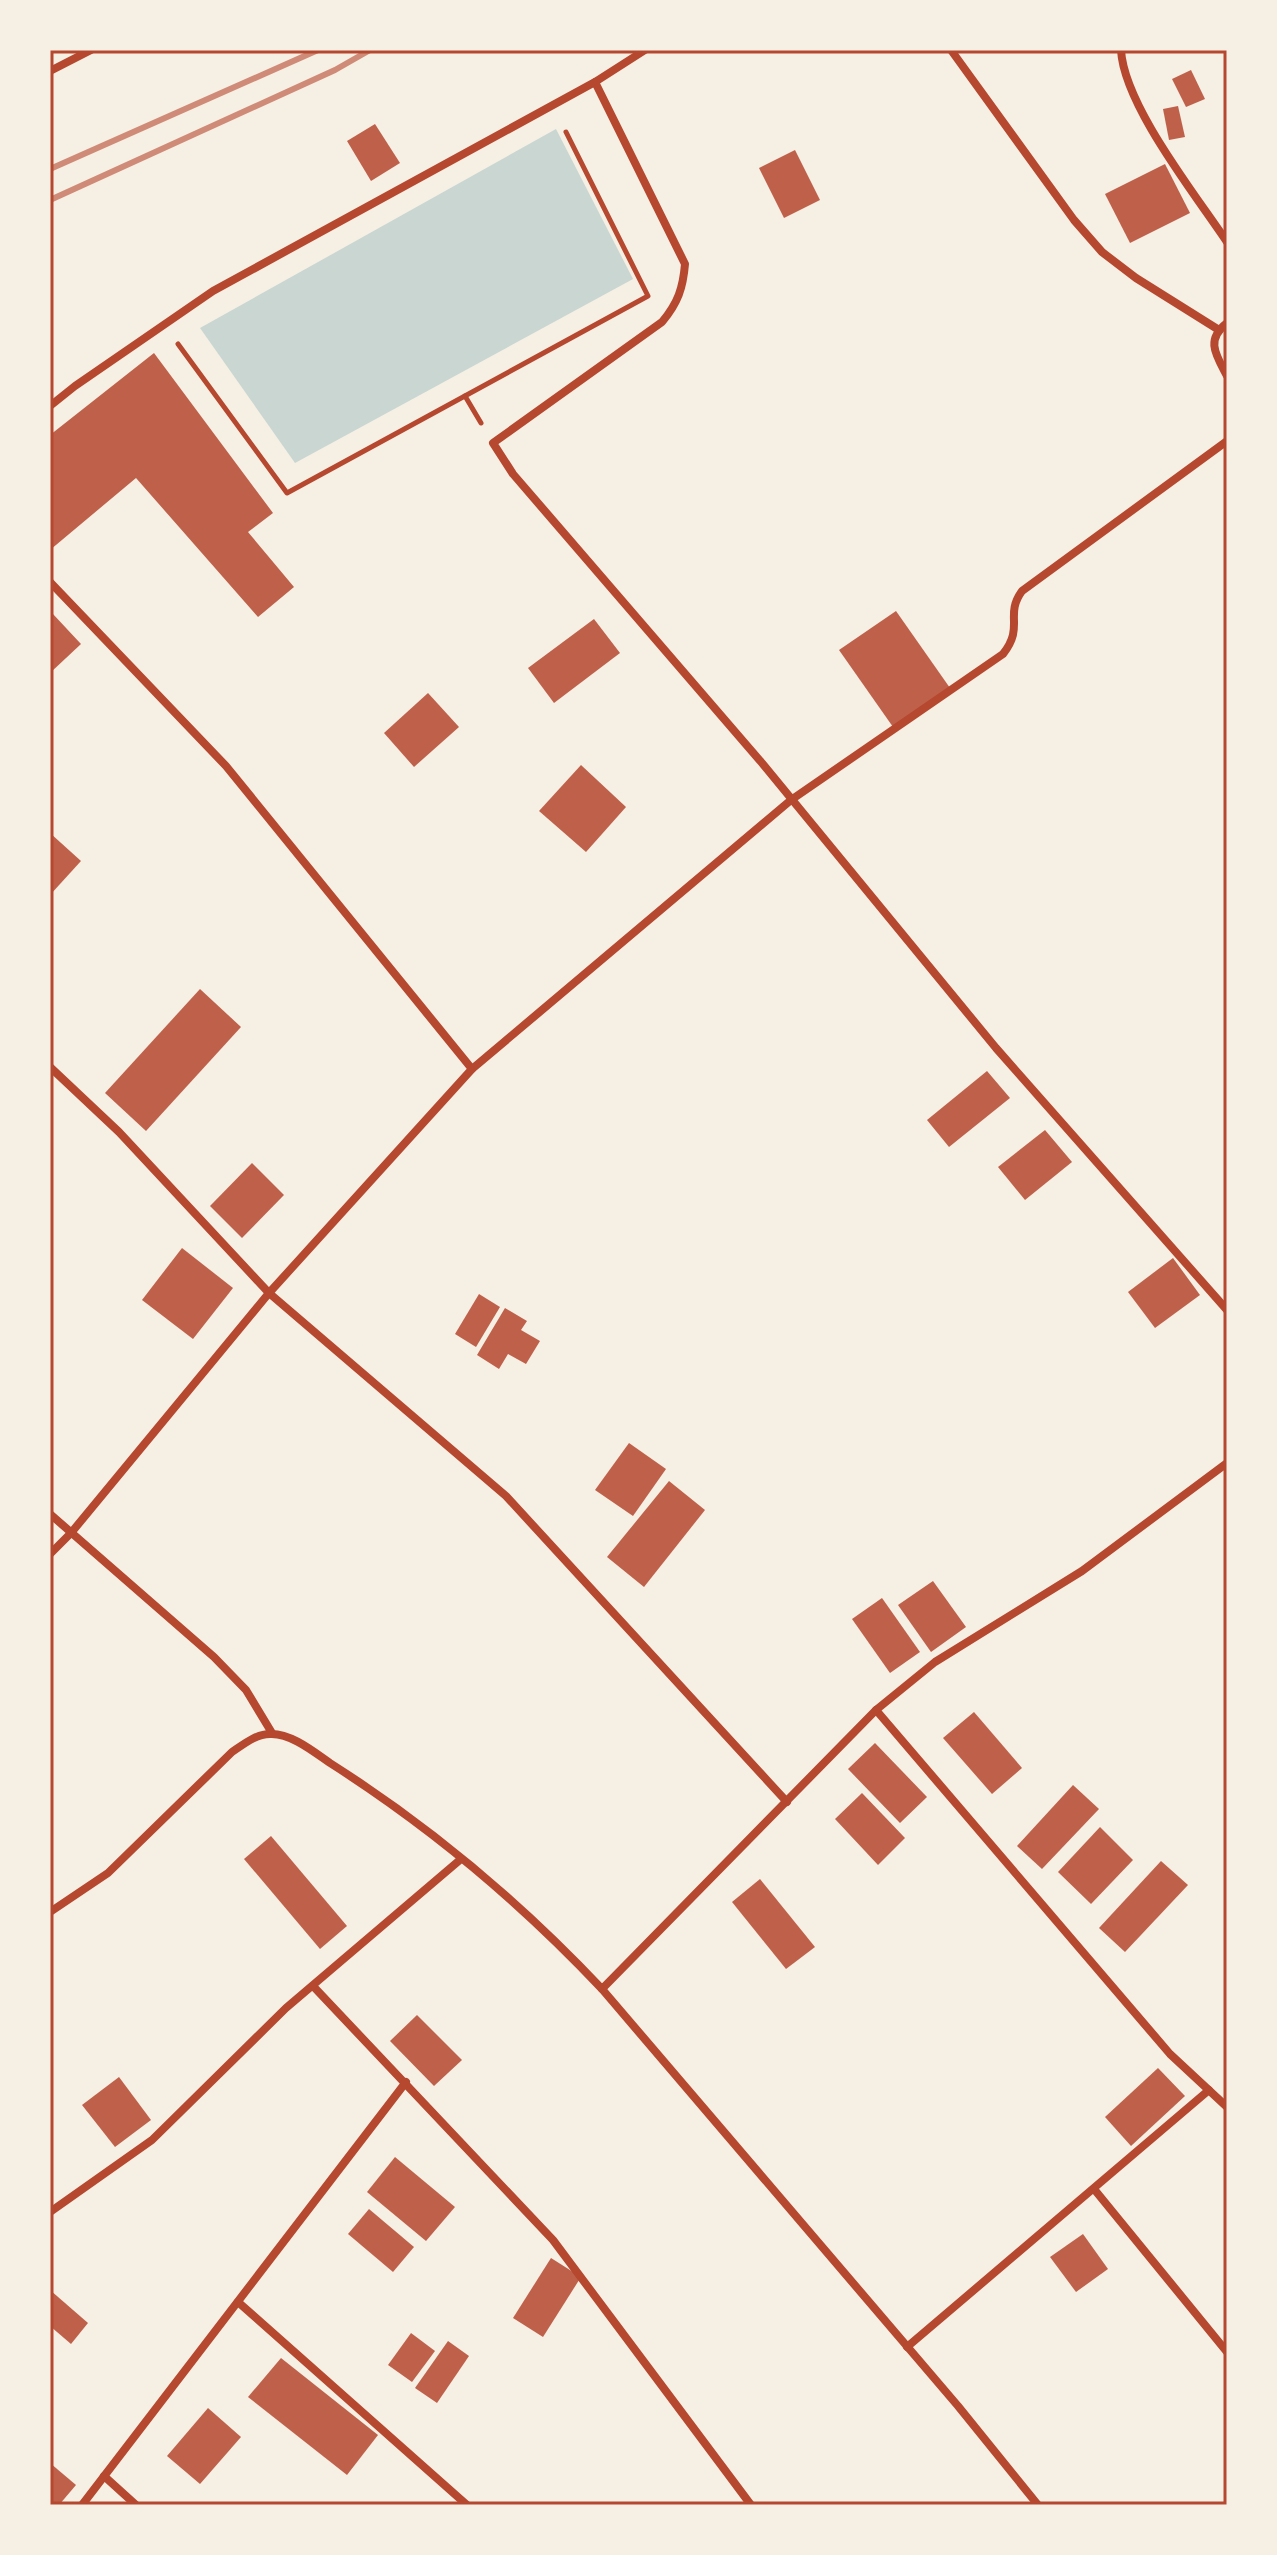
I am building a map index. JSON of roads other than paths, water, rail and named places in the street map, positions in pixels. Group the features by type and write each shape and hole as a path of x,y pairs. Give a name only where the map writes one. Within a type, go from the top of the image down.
{"street":[{"path":"50,71 91,50"},
{"path":"50,406 213,291 608,75 645,50"},
{"path":"951,50 1074,220 1102,252 1136,278 1219,330"},
{"path":"1121,50 1121,63 1138,108 1227,242"},
{"path":"493,443 662,322 683,288 685,264 595,82"},
{"path":"1227,323 1213,340 1214,351 1227,376"},
{"path":"487,433 513,474 791,800 996,1048 1227,1310"},
{"path":"50,1554 71,1533 269,1293 472,1069 791,800 1003,654 1016,632 1014,601 1022,591 1227,441"},
{"path":"50,582 226,766 472,1069"},
{"path":"50,1067 119,1132 269,1293 506,1496 787,1802"},
{"path":"602,1989 876,1710 935,1662 1082,1571 1227,1463"},
{"path":"50,1514 173,1618 214,1657 246,1690 272,1733"},
{"path":"876,1710 1170,2054 1227,2107"},
{"path":"50,1912 108,1873 232,1752 252,1739 272,1733 297,1742 374,1791 539,1924 602,1989 1038,2505"},
{"path":"50,2212 152,2140 286,2008 461,1859"},
{"path":"313,1986 553,2240 751,2505"},
{"path":"82,2505 406,2082"},
{"path":"907,2347 1209,2090"},
{"path":"1094,2189 1227,2352"},
{"path":"238,2302 467,2505"},
{"path":"104,2476 136,2505"}],"railway":[{"path":"50,169 318,50"},
{"path":"50,200 335,70 370,50"}]}
